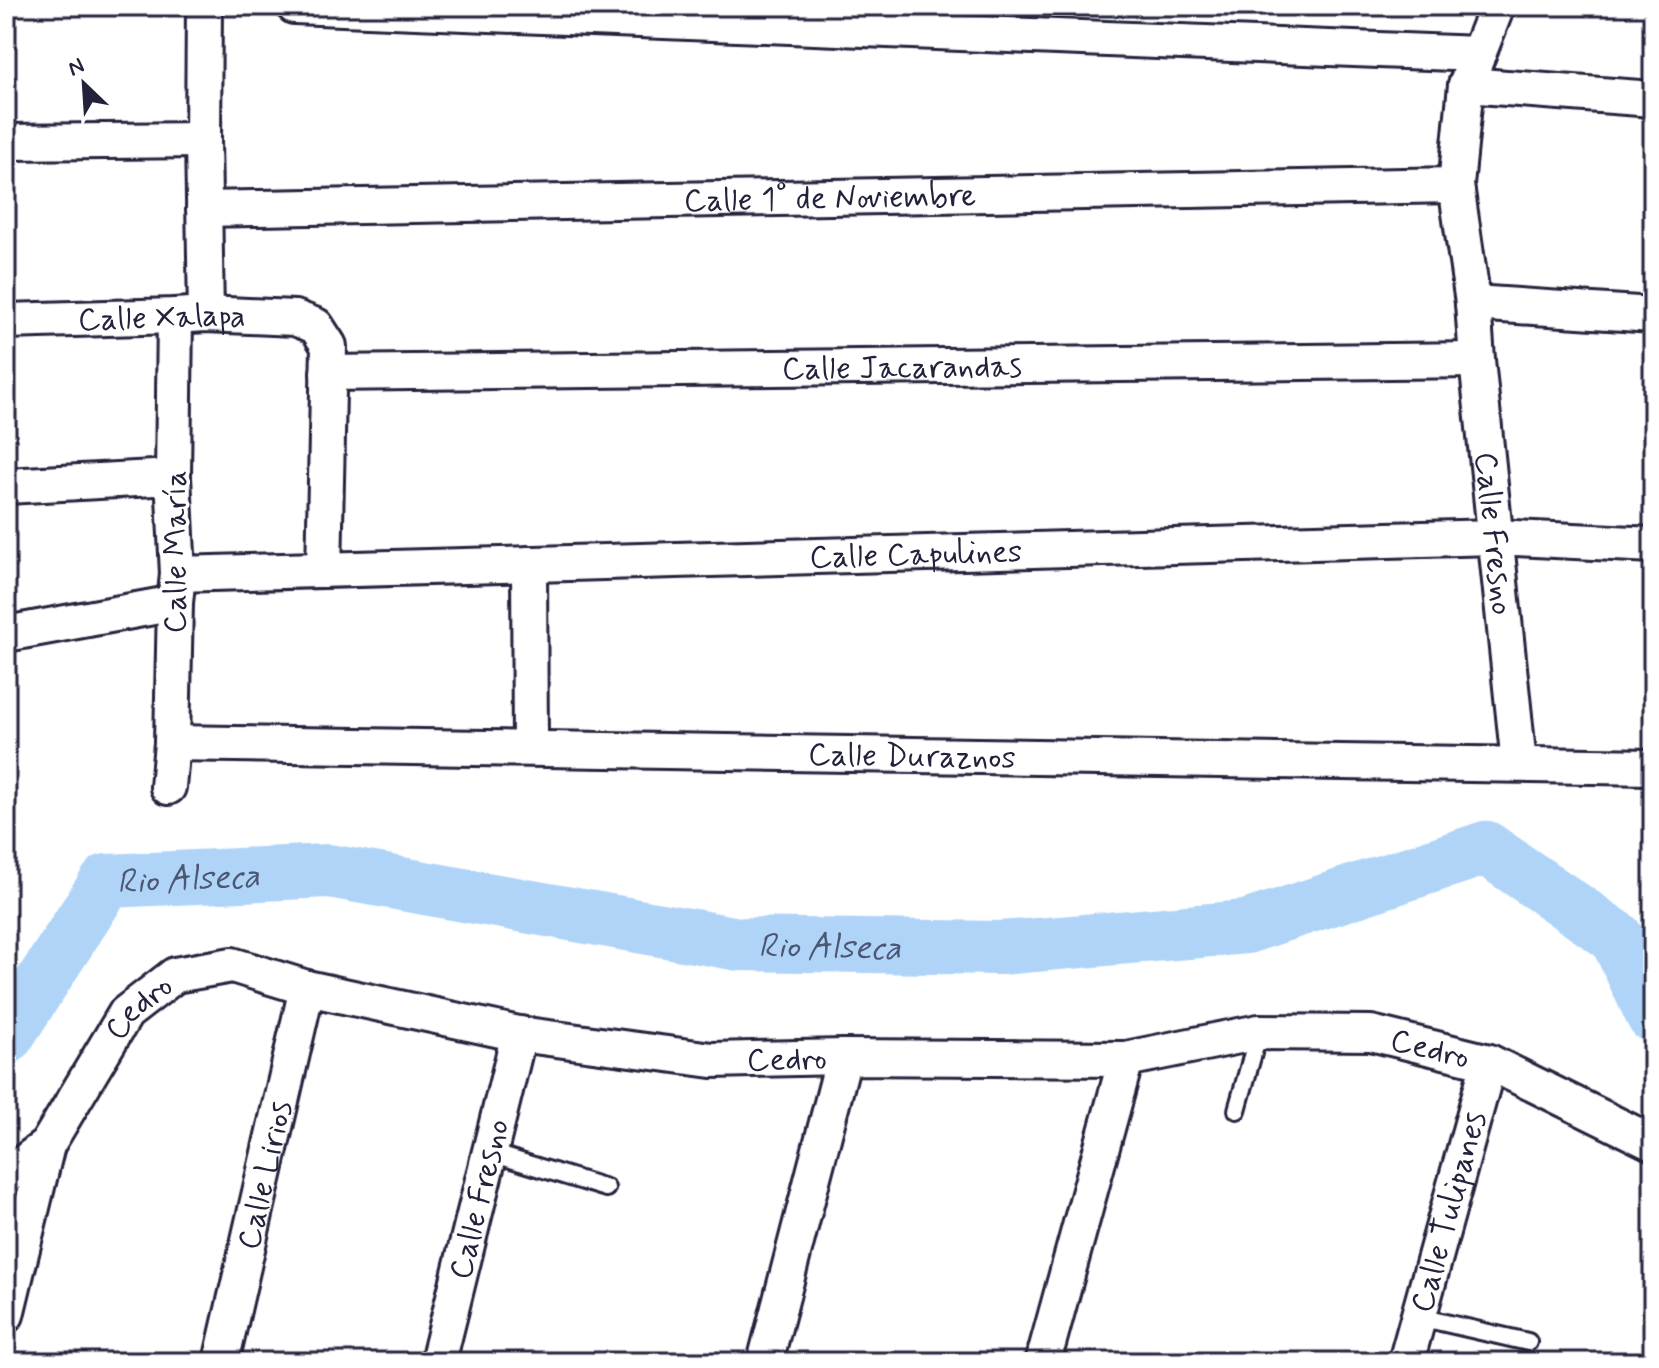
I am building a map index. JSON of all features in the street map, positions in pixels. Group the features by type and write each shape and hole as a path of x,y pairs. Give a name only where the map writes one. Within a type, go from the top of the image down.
{"street":[{"name":"Calle María","path":"168,787 177,589 173,477 204,209 204,6"},
{"path":"294,6 1472,69 1653,99"},
{"name":"Calle Fresno","path":"1497,6 1472,69 1456,185 1473,303 1519,764"},
{"path":"6,142 203,140"},
{"name":"Calle 1° de Noviembre","path":"204,209 1456,185"},
{"path":"1473,303 1653,315"},
{"name":"Calle Xalapa","path":"6,321 190,315 295,318 316,326 329,346 328,373"},
{"name":"Calle Jacarandas","path":"328,373 1477,360"},
{"path":"324,570 328,373"},
{"path":"6,486 173,477"},
{"name":"Calle Capulines","path":"6,634 177,589 324,570 1495,537 1653,545"},
{"path":"529,564 530,748"},
{"name":"Calle Duraznos","path":"172,743 1653,767"},
{"name":"Cedro","path":"6,1176 47,1145 126,1013 175,975 232,965 307,988 519,1034 712,1060 844,1057 1126,1059 1259,1032 1371,1033 1489,1062 1653,1143"},
{"name":"Calle Lirios","path":"221,1362 307,988"},
{"name":"Calle Fresno","path":"438,1362 519,1034"},
{"path":"765,1362 844,1057"},
{"path":"1043,1362 1126,1059"},
{"name":"Calle Tulipanes","path":"1406,1362 1489,1062"},
{"path":"6,1315 47,1145"}],"lane":[{"path":"1237,1110 1259,1032"},
{"path":"488,1152 606,1188"},
{"path":"1419,1317 1528,1342"}],"waterway":[{"name":"Rio Alseca","path":"6,1038 107,881 329,871 739,944 1001,948 1246,927 1486,848 1616,937 1653,1016"}]}
